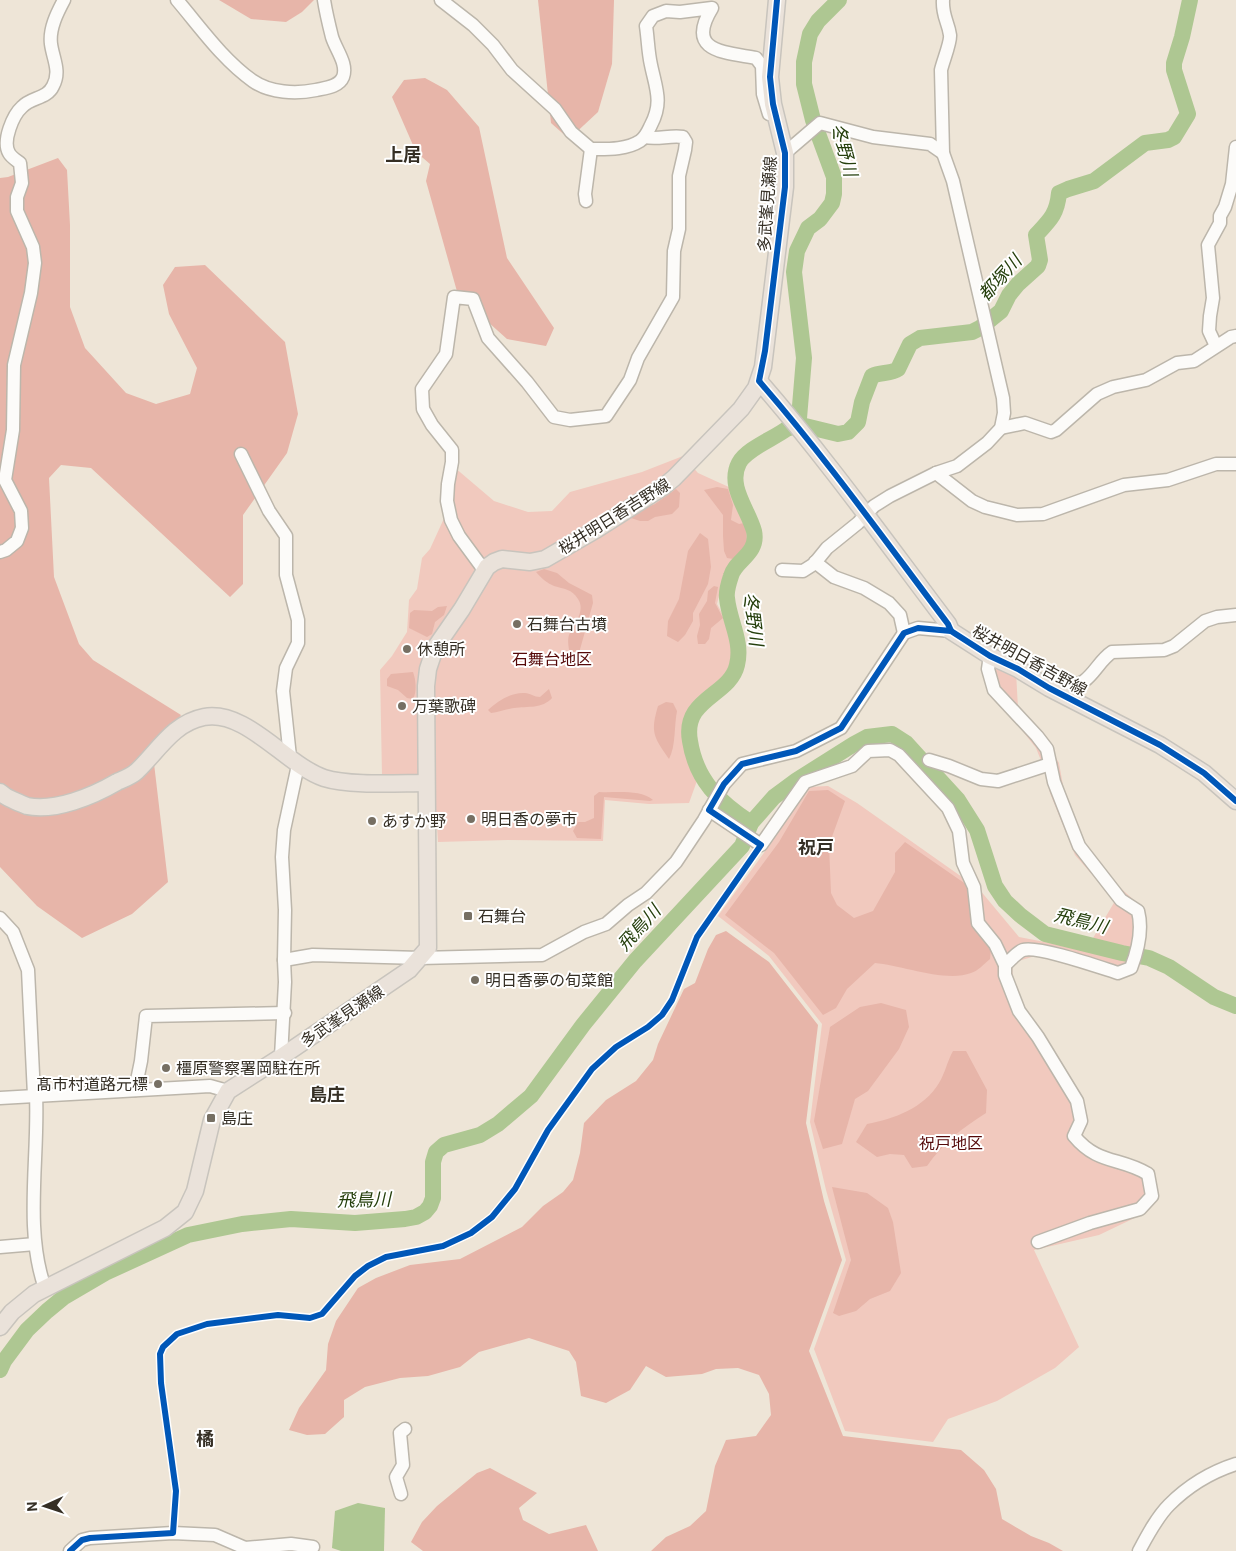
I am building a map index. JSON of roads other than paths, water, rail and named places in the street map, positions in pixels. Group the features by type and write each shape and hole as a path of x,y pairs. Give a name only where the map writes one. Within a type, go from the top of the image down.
{"main road":[{"name":"多武峯見瀬線","path":"759,381 765,351 785,187 786,153 773,104 770,77 777,0"},
{"name":"桜井明日香吉野線","path":"484,570 490,564 502,559 530,562 545,559 651,496 674,478 741,409 759,381 786,412 866,515 948,624 950,632 1049,688 1160,745 1204,773 1236,800"},
{"path":"0,792 3,796 27,806 43,807 82,799 105,790 136,772 170,734 204,717 219,717 242,724 294,761 324,778 343,781 426,783 426,686 429,662 438,642 462,609 484,570"},
{"name":"多武峯見瀬線","path":"0,1327 12,1312 34,1294 165,1228 185,1212 195,1191 212,1120 228,1091 409,970 428,948 426,783"}],"street":[{"path":"0,552 6,550 17,541 22,528 21,511 5,480 13,430 14,365 31,293 35,262 33,247 17,212 17,198 22,183 20,164 9,154 6,145 12,119 23,105 44,96 53,88 58,74 51,44 52,30 64,0"},
{"path":"177,0 234,65 254,82 288,92 330,87 338,83 342,78 344,65 333,40 324,0"},
{"path":"441,0 473,25 493,45 512,70 555,109 571,132 590,149 607,149 640,142 645,137 657,114 657,87 651,64 646,26 653,16 666,11 680,12 712,8 706,18 702,35 706,43 716,51 756,58 762,66 762,94 771,118 778,166 785,187"},
{"path":"782,570 803,570 815,562 874,506 936,472 957,466 987,443 1001,428 1004,413 1003,398 955,191 943,153 941,70 950,37 942,11 943,0"},
{"path":"786,153 820,123 873,137 930,144 943,153"},
{"path":"484,570 459,536 451,520 447,500 452,450 432,426 423,409 422,389 446,354 454,297 473,298 488,338 527,382 554,417 570,420 606,416 630,380 638,358 673,297 674,251 679,229 679,176 686,142 683,138 672,136 645,137"},
{"path":"1216,346 1210,331 1213,298 1208,245 1220,223 1220,216 1225,207 1232,184 1236,147"},
{"path":"586,201 584,194 590,149"},
{"path":"1001,428 1025,423 1051,432 1056,430 1097,394 1113,387 1146,380 1177,362 1194,361 1231,337 1236,336"},
{"path":"241,454 269,511 286,536 286,575 298,620 298,643 286,668 283,691 294,761 282,857 285,910 285,1013 281,1057"},
{"path":"936,472 972,501 985,507 1017,515 1043,514 1124,485 1168,480 1216,464 1236,464"},
{"path":"815,562 834,577 864,588 889,603 900,615 904,633"},
{"path":"1049,688 1076,685 1084,682 1106,656 1112,652 1164,650 1174,646 1205,621 1217,617 1236,615"},
{"path":"284,960 313,955 420,958 542,955 584,932 606,924 628,905 646,893 676,862 724,784 742,764 796,751 841,728 904,633 918,628 950,632"},
{"path":"990,656 988,669 994,690 1038,736 1047,749 1057,790 1079,846 1121,900 1138,912 1141,922 1137,951 1131,968 1118,974 1057,954 1029,950 1023,950 1005,965"},
{"path":"709,810 756,841 806,782 852,766 868,751 890,750 899,754 948,808 959,831 962,863 974,887 978,922 995,944 1005,965 1005,975 1019,1011 1038,1037 1077,1101 1081,1121 1074,1136 1093,1153 1105,1159 1132,1165 1148,1174 1152,1188 1152,1196 1140,1209 1090,1223 1038,1242"},
{"path":"929,760 981,779 998,781 1050,764"},
{"path":"0,918 12,932 28,970 38,1125 35,1162 35,1244 40,1275 45,1288"},
{"path":"135,1090 141,1061 146,1016 285,1013"},
{"path":"0,1098 210,1086 228,1091"},
{"path":"0,1247 35,1244"},
{"path":"401,1494 396,1477 403,1465 400,1433 405,1429"},
{"path":"1139,1551 1168,1506 1191,1486 1217,1470 1236,1464"},
{"path":"70,1551 82,1540 90,1538 172,1533 214,1535 245,1548 291,1544 313,1547"}],"waterway":[{"name":"冬野川","path":"751,823 719,798 704,779 693,755 689,727 693,715 708,698 726,684 733,675 737,665 737,639 728,606 727,590 733,570 750,551 755,539 754,531 735,480 739,463 754,448 782,432 799,418 804,358 794,272 797,251 808,228 820,219 832,203 834,194 834,177 813,120 804,84 804,62 810,34 818,21 839,0"},
{"name":"都塚川","path":"789,428 801,425 838,434 848,432 858,422 862,402 872,376 898,369 910,344 920,338 972,332 1001,311 1009,295 1018,284 1038,266 1040,260 1036,235 1052,216 1057,206 1059,193 1094,181 1145,143 1168,140 1174,137 1188,114 1174,70 1174,63 1190,0"},
{"name":"飛鳥川","path":"0,1370 4,1361 27,1330 64,1297 105,1273 188,1235 242,1224 291,1219 355,1223 405,1219 416,1217 425,1212 433,1198 433,1162 436,1152 444,1145 480,1135 498,1124 531,1096 583,1025 635,961 742,846 751,823 774,797 797,780 867,737 892,734 906,743 958,800 977,830 995,886 1005,901 1045,934 1149,958 1169,967 1214,997 1236,1006"}],"place":[{"name":"石舞台古墳","path":"517,624"},
{"name":"休憩所","path":"407,649"},
{"name":"万葉歌碑","path":"402,706"},
{"name":"明日香の夢市","path":"471,819"},
{"name":"あすか野","path":"372,821"},
{"name":"石舞台","path":"468,916"},
{"name":"明日香夢の旬菜館","path":"475,980"},
{"name":"橿原警察署岡駐在所","path":"166,1068"},
{"name":"髙市村道路元標","path":"158,1084"},
{"name":"島庄","path":"211,1118"}],"district":[{"name":"上居","path":"403,155"},
{"name":"祝戸","path":"816,848"},
{"name":"島庄","path":"327,1095"},
{"name":"橘","path":"205,1439"}],"park label":[{"name":"石舞台地区","path":"552,659"},
{"name":"祝戸地区","path":"951,1143"}]}
